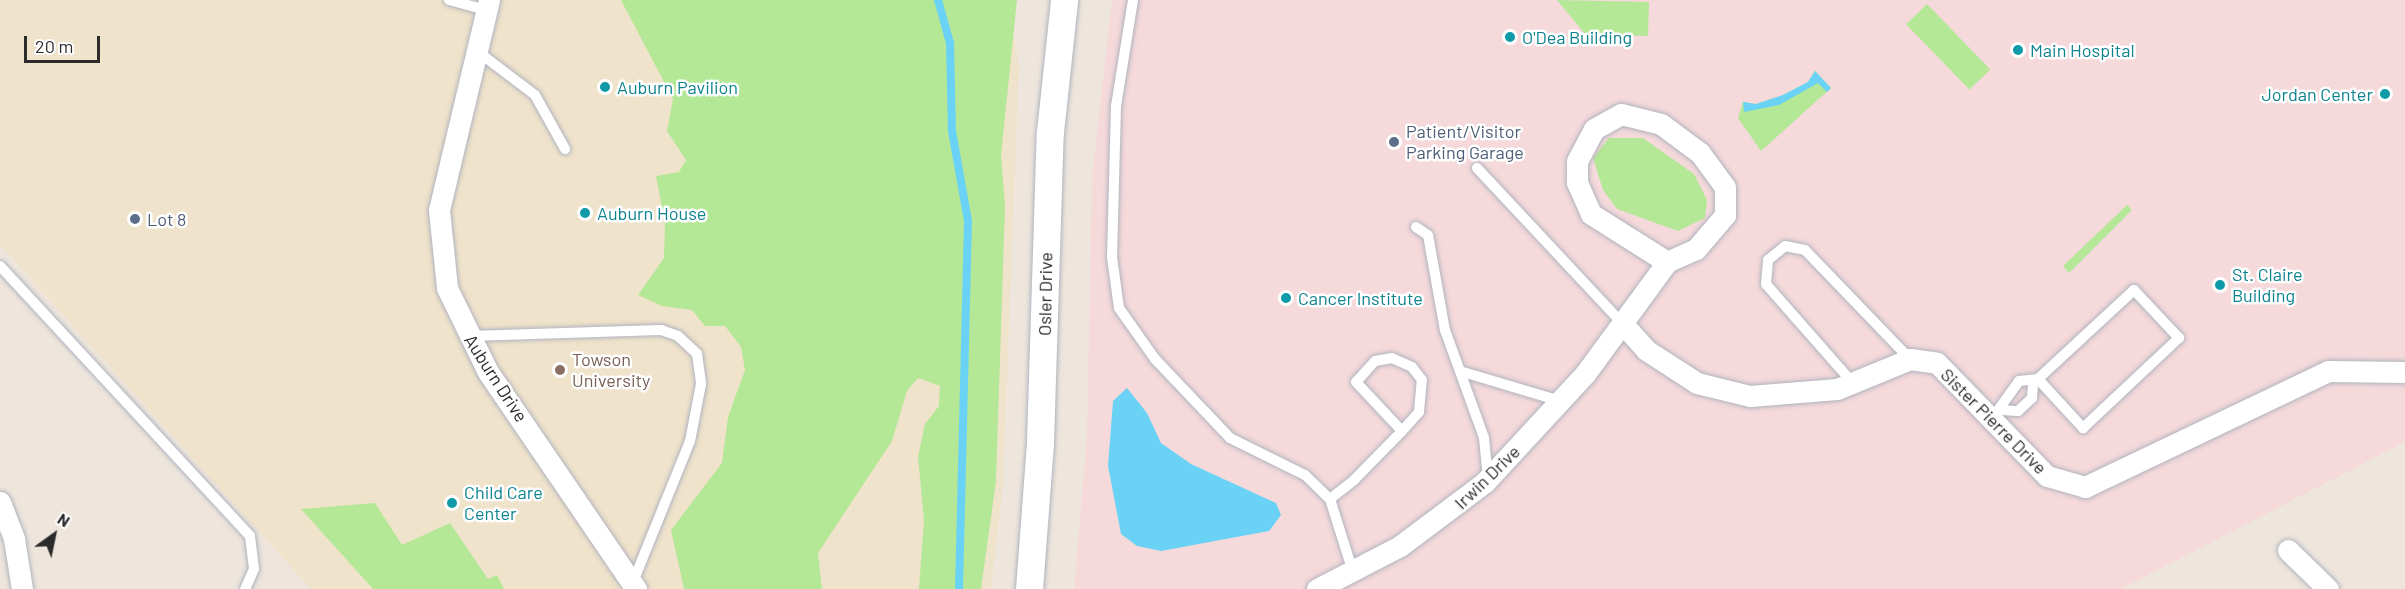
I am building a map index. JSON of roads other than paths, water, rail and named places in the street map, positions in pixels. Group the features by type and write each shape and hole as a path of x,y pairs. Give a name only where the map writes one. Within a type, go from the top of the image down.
{"street":[{"name":"Osler Drive","path":"1029,589 1040,442 1050,132 1064,0"},
{"name":"Auburn Drive","path":"488,5 439,210 447,288 468,336 635,585"},
{"path":"1622,114 1661,124 1700,153 1725,187 1725,214 1696,249 1667,262 1591,214 1577,182 1577,161 1594,129 1622,114"},
{"name":"Irwin Drive","path":"1317,589 1353,573 1426,530 1488,479 1561,401 1667,262"},
{"path":"1622,323 1646,350 1697,383 1739,394 1809,394 1852,382 1910,359"},
{"name":"Sister Pierre Drive","path":"1910,359 1937,363 1996,415 2047,477 2085,487 2328,371 2405,372"},
{"path":"0,502 14,538 22,589"},
{"path":"2288,550 2328,589"}],"lane":[{"path":"449,0 488,5"},
{"path":"1133,0 1116,106 1113,276 1128,327 1190,398 1230,438 1305,475 1330,499 1353,573"},
{"path":"477,51 535,95 565,149"},
{"path":"1477,168 1622,323"},
{"path":"1416,227 1428,235 1445,330 1463,372 1484,438 1488,479"},
{"path":"1852,382 1766,284 1768,260 1785,246 1804,250 1910,359"},
{"path":"0,266 250,536 254,569 245,589"},
{"path":"1996,415 2005,395 2019,381 2035,381 2083,428 2179,338 2134,290 2035,381 2032,398 2018,411 1996,415"},
{"path":"468,336 661,330 678,336 697,354 701,384 690,441 635,585"},
{"path":"1330,499 1402,431 1419,412 1422,380 1392,358 1376,361 1356,382 1362,394 1402,431"},
{"path":"1463,372 1561,401"}],"water":[{"path":"1815,71 1831,88 1827,92 1818,83 1779,105 1744,112 1743,102 1756,104 1783,95 1808,82"},
{"path":"1127,388 1147,413 1161,443 1191,464 1276,503 1281,515 1269,531 1161,551 1137,546 1121,534 1108,466 1113,401"}],"waterway":[{"path":"938,0 950,43 952,131 968,221 959,589"}],"place":[{"name":"O'Dea Building","path":"1510,37"},
{"name":"Main Hospital","path":"2018,50"},
{"name":"Auburn Pavilion","path":"605,87"},
{"name":"Jordan Center","path":"2385,94"},
{"name":"Patient/Visitor Parking Garage","path":"1394,142"},
{"name":"Auburn House","path":"585,213"},
{"name":"Lot 8","path":"135,219"},
{"name":"St. Claire Building","path":"2220,285"},
{"name":"Cancer Institute","path":"1286,298"},
{"name":"Towson University","path":"560,370"},
{"name":"Child Care Center","path":"452,503"}]}
